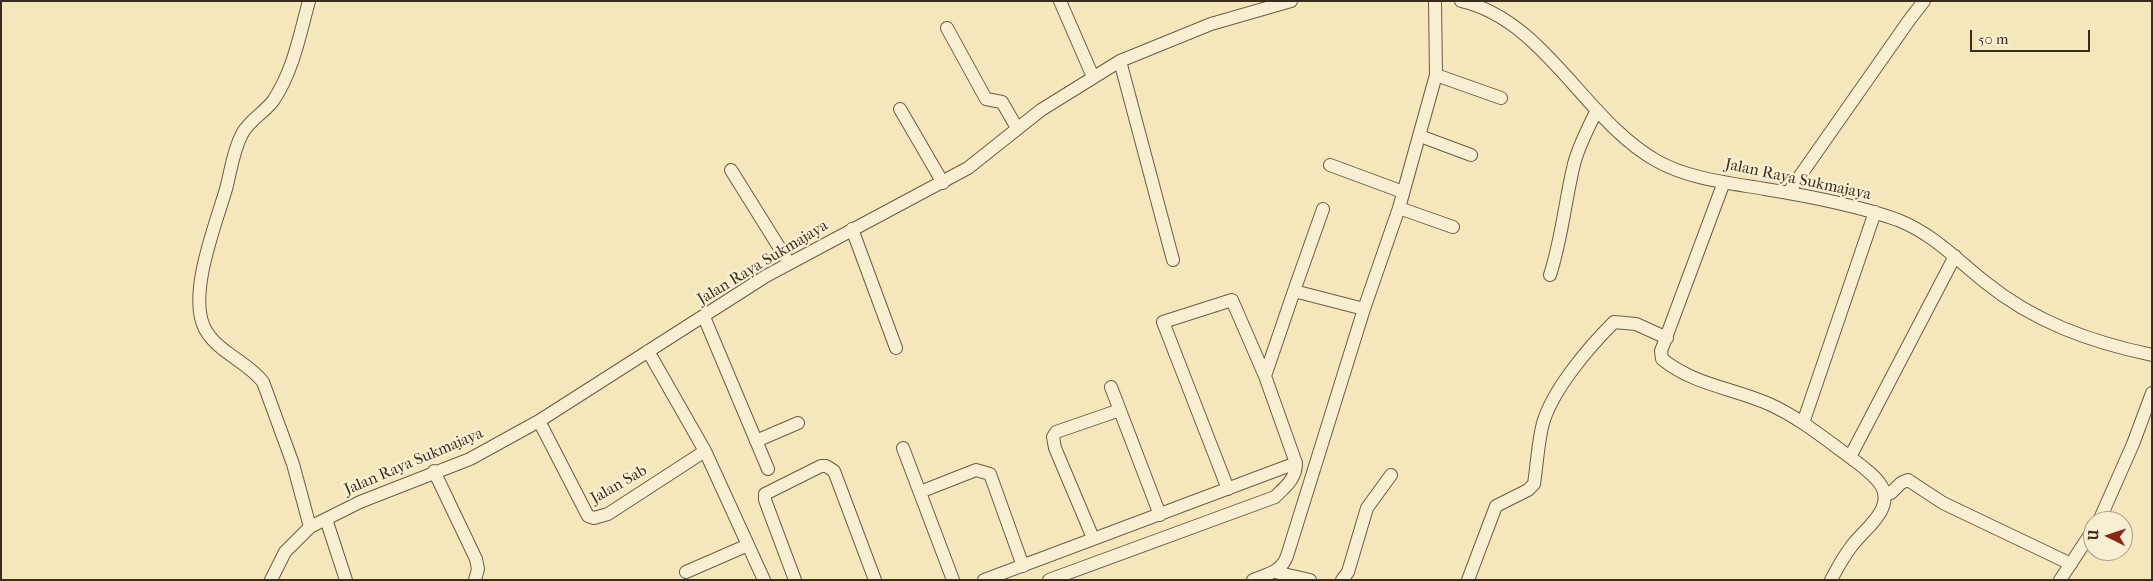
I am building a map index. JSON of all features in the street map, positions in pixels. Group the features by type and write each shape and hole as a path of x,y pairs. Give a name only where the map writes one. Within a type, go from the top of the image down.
{"street":[{"path":"309,1 282,85 272,102 242,133 235,149 207,256 201,284 199,308 204,327 213,341 255,372 263,382 293,464 310,527"},
{"path":"1060,1 1093,77"},
{"name":"Jalan Raya Sukmajaya","path":"271,580 285,552 310,527 360,502 434,471 470,459 539,420 790,263 968,168 1049,105 1120,61 1211,24 1277,3 1291,1"},
{"path":"1252,580 1275,572 1283,566 1287,556 1364,309 1399,208 1436,75 1434,1"},
{"name":"Jalan Raya Sukmajaya","path":"1460,1 1493,14 1519,31 1558,67 1597,110 1638,148 1657,161 1682,171 1724,182 1788,193 1875,212 1916,228 2023,309 2065,331 2114,347 2152,356"},
{"path":"1788,193 1910,18 1924,1"},
{"path":"947,28 986,99 1002,102 1018,128"},
{"path":"1120,61 1173,260"},
{"path":"1436,75 1501,98"},
{"path":"900,109 943,183"},
{"path":"1550,275 1560,246 1574,163 1582,138 1597,110"},
{"path":"1420,136 1471,155"},
{"path":"1330,165 1403,192"},
{"path":"731,170 790,263"},
{"path":"1724,182 1661,352 1662,359 1671,366 1711,386 1768,404 1803,423 1850,457 1880,484 1884,491 1881,511 1851,546 1831,580"},
{"path":"1265,376 1323,208"},
{"path":"1399,208 1453,227"},
{"path":"1803,423 1875,212"},
{"path":"852,229 896,348"},
{"path":"1850,457 1955,256"},
{"path":"1294,290 1364,309"},
{"path":"1049,580 1274,497 1293,479 1296,472 1296,463 1265,376 1232,300 1163,322 1228,489"},
{"path":"704,317 768,469"},
{"path":"1468,580 1496,506 1528,490 1534,484 1543,424 1557,390 1601,335 1614,322 1636,324 1667,338"},
{"path":"648,351 705,451 764,580"},
{"path":"1111,387 1160,514"},
{"path":"2103,511 2133,444 2152,393"},
{"path":"1093,538 1055,448 1053,437 1056,432 1120,410"},
{"name":"Jalan Sab","path":"539,420 588,516 594,518 608,514 705,451"},
{"path":"756,441 798,422"},
{"path":"903,448 952,580"},
{"path":"984,580 1296,463"},
{"path":"795,580 765,500 765,494 826,466 834,470 875,580"},
{"path":"920,492 976,470 990,474 1023,566"},
{"path":"434,471 476,559 478,569 475,580"},
{"path":"1342,580 1348,572 1367,508 1391,474"},
{"path":"1884,491 1891,493 1901,483 1908,480 1943,503 2071,564"},
{"path":"326,519 346,580"},
{"path":"686,572 748,545"},
{"path":"2060,580 2083,545"},
{"path":"1275,572 1310,580"}]}
